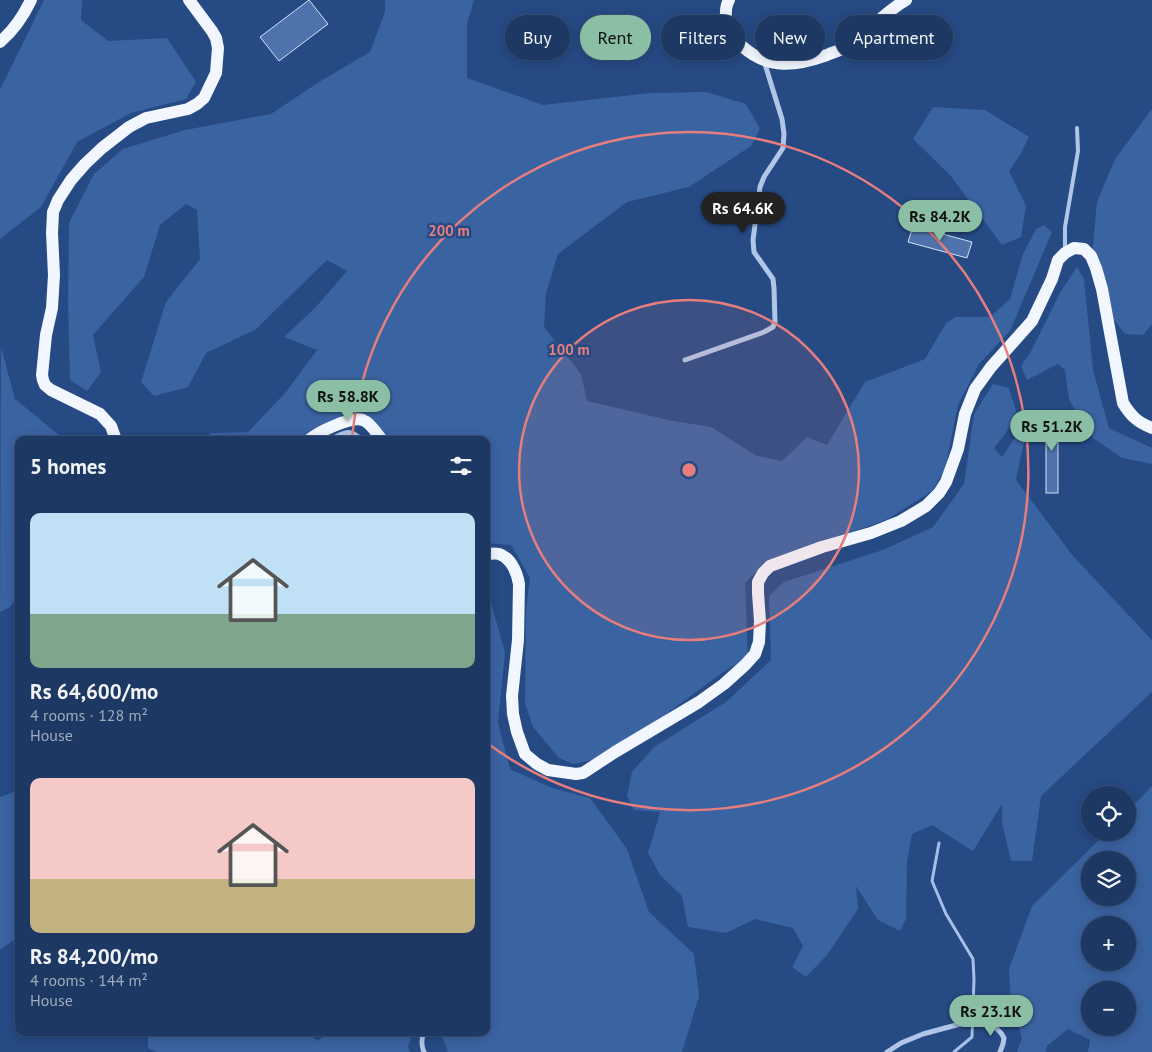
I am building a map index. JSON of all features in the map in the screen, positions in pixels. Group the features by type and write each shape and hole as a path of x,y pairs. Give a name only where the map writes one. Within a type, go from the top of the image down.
{"main road":[{"path":"0,42 24,15 31,0"},
{"path":"115,436 111,426 100,414 51,390 45,385 43,380 44,351 52,308 54,274 53,212 58,200 85,164 129,127 146,118 188,109 204,98 216,73 218,48 212,31 189,0"},
{"path":"729,0 726,20 730,36 749,52 764,61 778,64 816,59 845,48 868,31 898,4 906,0"},
{"path":"490,554 498,554 505,557 518,575 518,640 512,696 517,732 525,754 530,760 548,770 576,774 583,773 614,752 698,702 724,684 755,654 759,642 760,621 758,582 770,566 822,547 871,533 901,521 926,506 939,493 946,482 958,449 965,414 976,389 991,367 1032,321 1052,279 1058,260 1074,248 1084,249 1091,256 1096,268 1102,289 1123,403 1131,416 1152,428"},
{"path":"316,436 333,426 363,420 379,436"}],"street":[{"path":"685,360 764,332 773,327 775,322 773,279 754,252 753,240 760,187 764,177 783,148 784,134 782,119 764,61"},
{"path":"337,436 354,432 358,436"},
{"path":"887,1052 901,1042 923,1034 960,1024 982,1023 995,1027 1004,1038 1000,1052"},
{"path":"422,1036 421,1039 424,1052"}],"lane":[{"path":"1065,254 1065,227 1078,151 1077,128"}],"shaded area":[{"path":"44,0 82,0 81,20 108,41 167,38 196,82 186,99 131,113 77,142 41,207 0,239 0,90"},
{"path":"385,0 474,0 467,24 467,78 543,105 650,93 706,92 746,104 760,129 751,146 689,187 627,202 558,254 546,293 544,327 581,374 587,401 673,421 711,427 757,456 782,461 807,437 827,445 865,382 925,359 946,323 956,317 990,317 1010,299 1023,254 1036,229 1044,225 1052,232 1010,331 979,364 958,405 945,469 932,491 888,519 803,550 758,570 745,583 748,658 726,670 654,723 597,759 573,764 559,758 533,727 525,703 526,610 530,578 511,545 490,543 490,436 385,436 362,414 315,436 209,436 210,433 248,432 286,392 317,350 284,337 315,308 347,271 327,260 255,330 206,353 188,387 154,396 141,382 166,302 200,259 197,210 186,204 160,225 144,277 93,335 101,372 87,391 70,380 68,303 69,223 94,174 123,149 185,130 271,114 319,82 370,52 385,12"},
{"path":"933,107 985,110 1029,137 1009,171 1026,206 1021,237 1002,245 950,175 913,139"},
{"path":"1152,109 1152,324 1143,335 1125,334 1106,310 1091,268 1097,202 1115,159"},
{"path":"1077,267 1084,279 1093,370 1109,428 1152,448 1152,464 1122,458 1093,438 1069,400 1065,370 1058,364 1027,380 1021,366 1030,353 1061,291"},
{"path":"1,347 15,399 60,436 15,436 15,601 10,607 0,612"},
{"path":"993,384 1009,388 1018,417 994,448 1002,457 1019,431 1025,437 1016,480 1073,556 1152,640 1152,692 1041,796 1032,861 1011,861 1002,823 1002,804 973,851 932,825 912,834 907,862 906,919 900,931 878,920 856,886 858,909 827,955 806,977 792,967 803,946 793,928 755,919 726,933 688,927 682,896 660,875 648,853 660,812 634,810 627,796 632,772 654,747 726,702 771,660 769,596 784,582 883,550 933,527 964,484 974,414"},
{"path":"490,599 505,652 498,723 510,769 552,788 590,798 627,849 649,912 694,954 699,996 682,1052 448,1052 442,1036 490,1036"},
{"path":"1152,786 1152,1052 1088,1052 1090,1040 1082,1036 1136,1036 1136,981 1081,981 1081,1036 1068,1029 1047,1046 1046,1052 1017,1052 1022,1037 1011,1008 1009,969 1032,906 1081,858 1081,906 1136,906 1136,851 1088,851 1098,841 1136,841 1136,803"},
{"path":"15,791 15,939 0,950 0,797"},
{"path":"148,1036 311,1036 317,1041 324,1036 412,1036 408,1047 410,1052 157,1052 148,1048"}],"building":[{"path":"309,0 328,24 279,61 260,37"},
{"path":"913,226 972,242 967,258 908,242"},
{"path":"1046,411 1058,411 1058,493 1046,493"}],"waterway":[{"path":"939,843 932,881 946,914 973,959 972,1037 954,1052"}]}
